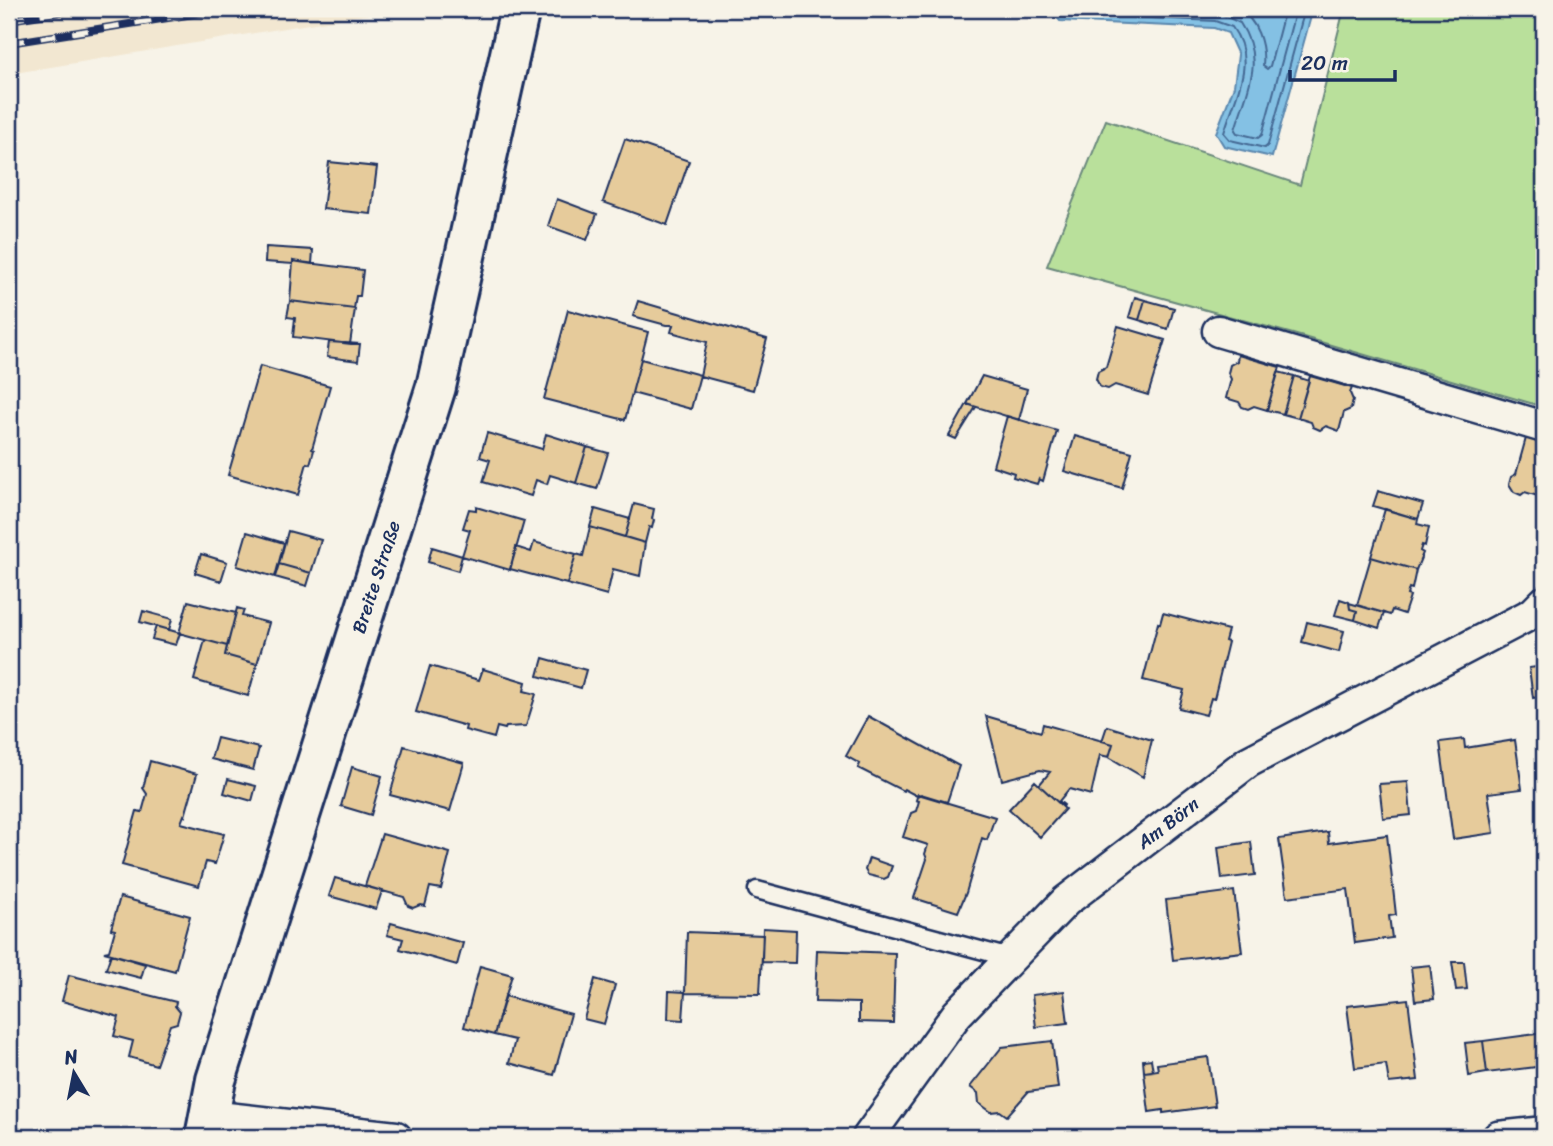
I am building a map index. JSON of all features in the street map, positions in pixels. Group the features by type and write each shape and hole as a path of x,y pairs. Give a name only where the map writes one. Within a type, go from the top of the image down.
{"street":[{"name":"Breite Straße","path":"207,1127 216,1080 436,387 520,9"},
{"path":"1218,331 1544,427"},
{"name":"Am Börn","path":"868,1137 957,1014 1066,901 1248,762 1533,613 1544,603"},
{"path":"207,1127 396,1137"},
{"path":"1498,1137 1544,1132"}],"lane":[{"path":"757,890 1010,958"}],"shaded area":[{"path":"9,9 399,9 9,74"}],"green space":[{"path":"1344,9 1544,9 1544,407 1047,266 1106,120 1300,185"}],"water":[{"path":"1050,9 1313,9 1272,157 1224,146 1216,133 1234,86 1238,55 1228,33 1214,28 1060,21"}],"building":[{"path":"625,139 689,161 667,225 603,202"},
{"path":"329,162 377,167 371,214 323,209"},
{"path":"557,199 597,214 587,240 548,226"},
{"path":"266,247 313,250 312,264 293,261 293,264 265,262"},
{"path":"293,261 363,270 360,296 356,296 354,309 290,301"},
{"path":"1135,297 1145,300 1139,320 1129,317"},
{"path":"1145,300 1174,308 1168,329 1139,320"},
{"path":"290,301 355,309 350,344 293,337 295,318 287,317"},
{"path":"638,301 767,339 753,390 700,376 707,342 671,332 673,325 633,316"},
{"path":"568,310 648,332 625,420 544,399"},
{"path":"1118,326 1165,340 1148,395 1115,385 1108,389 1100,387 1096,379 1098,371 1106,367"},
{"path":"329,342 360,344 358,361 327,357"},
{"path":"1238,355 1280,367 1267,410 1254,406 1248,409 1242,407 1239,402 1226,398 1231,379 1228,373 1230,365 1237,361"},
{"path":"641,359 700,375 691,409 632,393"},
{"path":"260,366 330,386 310,464 307,463 298,495 228,475"},
{"path":"1278,372 1294,376 1283,414 1267,410"},
{"path":"982,376 1027,389 1019,420 967,404"},
{"path":"1294,376 1309,381 1298,418 1283,414"},
{"path":"1310,376 1352,388 1351,409 1344,412 1339,431 1326,426 1320,430 1313,427 1311,422 1298,418"},
{"path":"967,404 976,407 956,439 949,436"},
{"path":"1007,416 1057,431 1043,481 1039,479 1037,484 1013,477 1014,473 993,466"},
{"path":"487,433 542,449 546,434 587,447 576,483 550,475 547,484 536,480 531,496 483,482 490,460 480,457"},
{"path":"1075,436 1132,452 1122,488 1064,471"},
{"path":"1526,438 1544,444 1544,498 1525,492 1521,495 1514,492 1509,484 1511,477 1516,474"},
{"path":"587,447 608,453 597,489 576,483"},
{"path":"1378,491 1423,504 1418,519 1373,506"},
{"path":"634,504 654,509 652,528 649,527 645,543 625,537"},
{"path":"476,507 524,521 510,570 462,556 470,530 463,528 469,509 476,510"},
{"path":"595,509 630,519 625,537 590,527"},
{"path":"1385,509 1418,519 1417,524 1429,527 1416,570 1371,557"},
{"path":"590,527 645,543 640,576 613,569 607,595 567,584 576,554 583,556"},
{"path":"288,531 321,540 311,573 279,564"},
{"path":"247,532 284,543 275,577 237,566"},
{"path":"534,542 576,554 567,584 510,569 516,547 531,552"},
{"path":"432,547 462,556 458,571 428,562"},
{"path":"201,554 227,562 221,581 195,573"},
{"path":"1371,557 1416,570 1412,589 1409,588 1407,595 1410,596 1404,614 1392,610 1390,615 1357,605"},
{"path":"279,564 311,573 307,586 275,577"},
{"path":"1340,599 1349,602 1350,609 1357,611 1355,620 1335,615"},
{"path":"188,601 236,613 227,646 179,633"},
{"path":"1349,603 1384,613 1379,628 1355,620 1357,611 1350,609"},
{"path":"237,608 244,610 242,616 269,623 257,664 225,655"},
{"path":"143,611 172,619 169,630 140,622"},
{"path":"1163,613 1228,630 1225,641 1228,642 1214,699 1211,698 1206,715 1179,708 1184,690 1143,680"},
{"path":"1307,622 1344,631 1339,652 1302,642"},
{"path":"156,626 180,633 176,645 152,639"},
{"path":"205,640 227,646 225,655 257,664 248,696 194,680"},
{"path":"543,658 586,670 581,688 538,676"},
{"path":"430,666 479,680 483,669 526,682 524,691 536,694 526,726 505,729 497,727 494,738 465,730 466,726 416,712"},
{"path":"1544,666 1544,696 1533,698 1529,668"},
{"path":"868,716 959,766 947,802 921,794 917,796 904,789 903,791 858,768 860,764 846,756"},
{"path":"986,716 1041,732 1043,724 1113,744 1109,757 1100,755 1091,795 1069,789 1059,801 1063,807 1039,785 1050,772 1040,770 1002,780"},
{"path":"1107,726 1152,740 1143,777 1109,757 1113,744 1102,741"},
{"path":"217,738 259,748 253,770 211,759"},
{"path":"1464,739 1465,748 1515,740 1522,789 1488,793 1494,833 1453,839 1440,742"},
{"path":"404,746 464,763 450,811 390,795"},
{"path":"150,761 197,774 181,823 224,834 215,864 206,862 199,886 122,865 137,811 142,812 147,794 143,788"},
{"path":"352,767 382,776 371,815 341,806"},
{"path":"228,779 256,786 252,801 224,793"},
{"path":"1035,781 1065,809 1040,837 1009,809"},
{"path":"1408,782 1411,815 1383,818 1379,784"},
{"path":"918,794 995,817 987,840 982,838 958,912 914,898 927,859 925,854 928,845 903,837 911,813 916,811"},
{"path":"1328,832 1329,843 1387,835 1396,915 1389,916 1392,938 1355,943 1348,889 1287,897 1279,839"},
{"path":"382,834 450,853 441,889 430,887 425,906 413,908 408,906 404,897 365,886"},
{"path":"1251,842 1255,875 1222,879 1218,847"},
{"path":"869,858 892,866 888,877 884,879 868,875 865,870"},
{"path":"335,878 382,891 376,909 329,896"},
{"path":"1234,891 1242,952 1173,960 1166,900"},
{"path":"120,897 190,916 175,971 104,952 109,951 115,930 111,929"},
{"path":"391,923 463,943 457,965 400,949 403,939 387,935"},
{"path":"763,928 796,930 795,963 762,962"},
{"path":"687,932 763,935 760,994 685,993"},
{"path":"817,950 895,953 893,1023 859,1022 859,1003 815,1002"},
{"path":"111,954 145,964 141,978 106,969"},
{"path":"1452,962 1464,962 1467,989 1456,990"},
{"path":"1430,965 1434,999 1415,1001 1411,967"},
{"path":"480,966 512,975 494,1035 464,1027"},
{"path":"69,975 176,1002 175,1006 180,1012 177,1023 170,1025 156,1065 129,1057 133,1041 114,1036 119,1017 62,1001"},
{"path":"595,979 615,985 604,1024 584,1019"},
{"path":"669,991 685,992 683,1020 668,1019"},
{"path":"1064,991 1068,1023 1036,1027 1032,995"},
{"path":"505,996 571,1014 554,1075 509,1063 515,1040 494,1035"},
{"path":"1408,999 1418,1080 1389,1083 1386,1064 1355,1068 1347,1006"},
{"path":"1544,1033 1544,1066 1487,1073 1483,1041"},
{"path":"1052,1041 1058,1088 1028,1092 1007,1116 1000,1111 991,1112 979,1103 978,1093 970,1087 1002,1047"},
{"path":"1483,1041 1487,1073 1469,1076 1465,1043"},
{"path":"1208,1057 1215,1106 1163,1113 1163,1110 1149,1112 1144,1072 1158,1070 1157,1064"},
{"path":"1151,1059 1153,1071 1144,1072 1143,1060"}],"railway":[{"path":"9,20 79,9"},
{"path":"9,43 225,9"}]}
